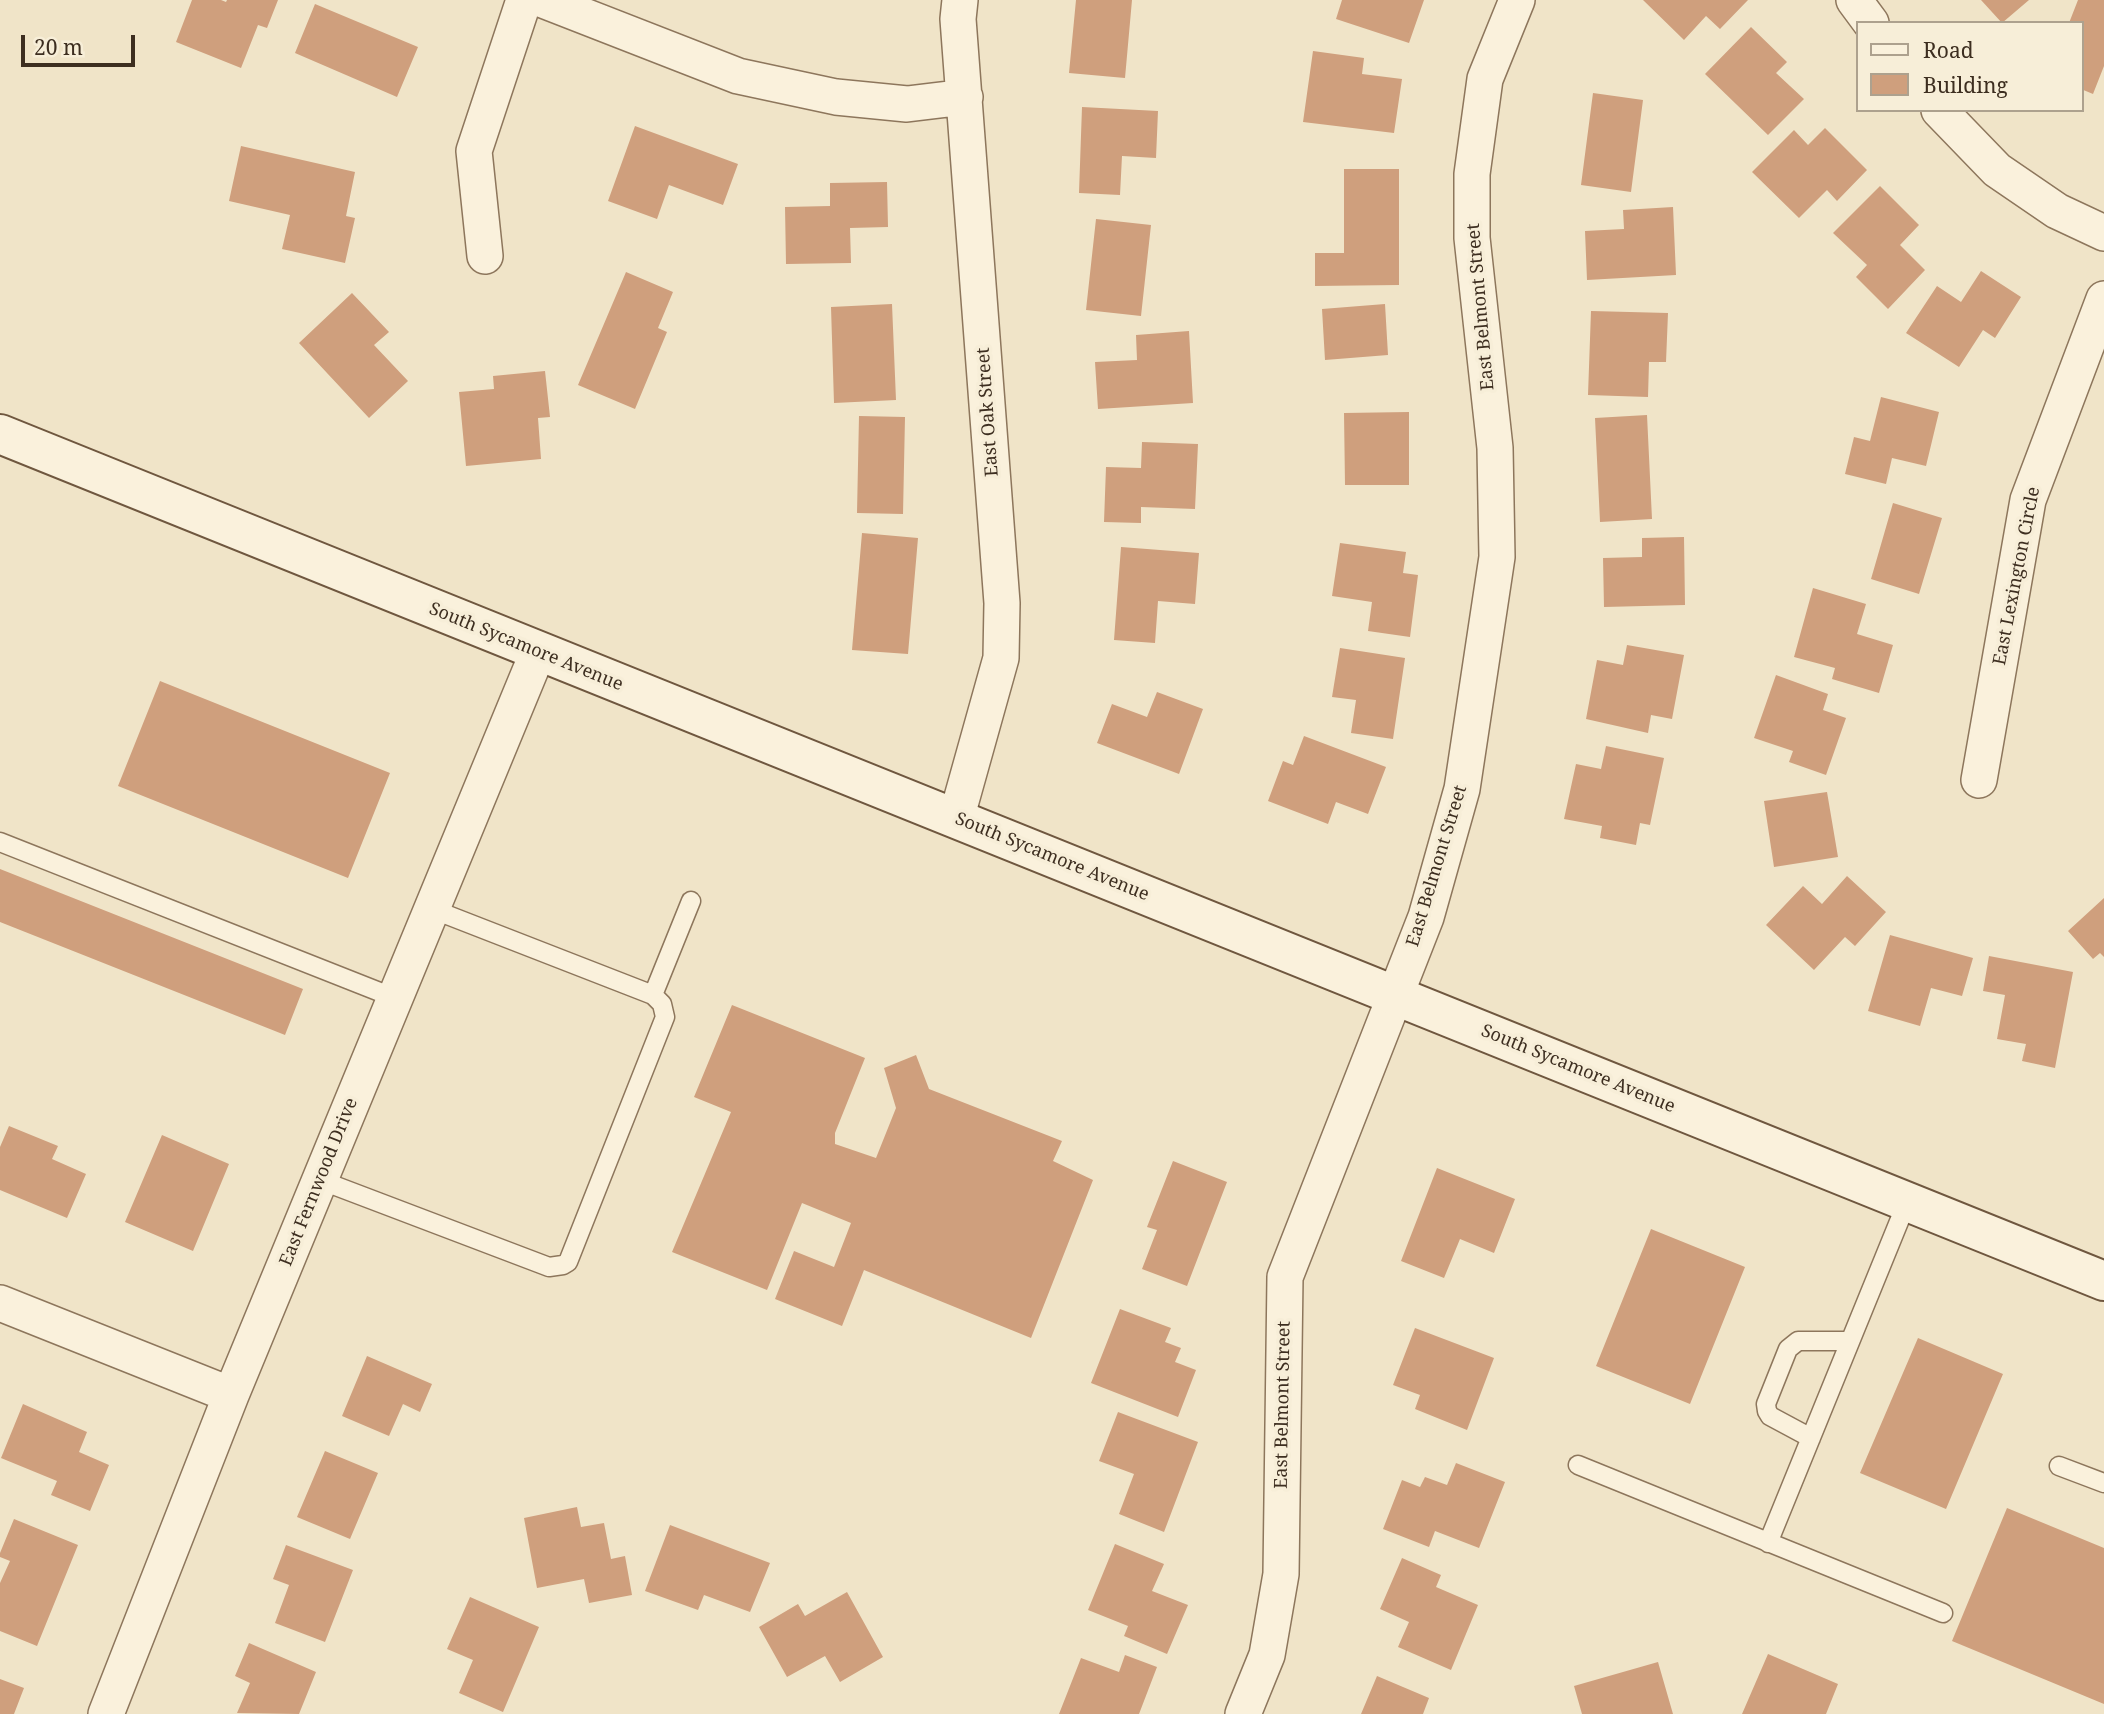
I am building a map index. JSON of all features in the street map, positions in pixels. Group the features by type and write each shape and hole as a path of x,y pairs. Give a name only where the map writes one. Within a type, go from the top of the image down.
{"main road":[{"name":"South Sycamore Avenue","path":"0,434 2104,1281"}],"street":[{"path":"485,256 474,151 524,0"},
{"path":"543,0 738,76 836,97 907,104 965,97"},
{"name":"East Oak Street","path":"957,819 1001,658 1002,603 958,19 960,0"},
{"name":"East Belmont Street","path":"1243,1714 1267,1655 1281,1574 1285,1277 1426,917 1462,789 1497,557 1495,448 1472,238 1472,174 1485,79 1517,0"},
{"path":"1854,0 1870,21"},
{"path":"1941,112 1997,170 2057,211 2104,233"},
{"name":"East Lexington Circle","path":"1979,780 2028,500 2104,299"},
{"name":"East Fernwood Drive","path":"106,1714 231,1395 538,652"},
{"path":"0,1303 231,1395"}],"lane":[{"path":"0,842 395,998"},
{"path":"653,995 691,901"},
{"path":"320,1180 549,1267 568,1262 665,1017 662,1004 653,995 432,909"},
{"path":"1768,1543 1907,1202"},
{"path":"1811,1438 1770,1416 1767,1411 1766,1404 1788,1349 1798,1341 1850,1341"},
{"path":"1578,1465 1943,1614"},
{"path":"2059,1466 2104,1483"}],"building":[{"path":"192,0 278,0 267,28 258,25 241,68 176,42"},
{"path":"1076,0 1132,0 1125,78 1069,73"},
{"path":"1342,0 1424,0 1409,43 1336,19"},
{"path":"1643,0 1748,0 1720,29 1706,16 1684,40"},
{"path":"1981,0 2029,0 2004,21 2000,21"},
{"path":"2078,0 2104,0 2104,66 2093,94 2083,90 2083,21 2070,21"},
{"path":"315,4 418,47 397,97 295,53"},
{"path":"1751,27 1787,62 1776,73 1804,99 1768,135 1705,74"},
{"path":"1313,51 1364,58 1362,74 1402,79 1394,133 1303,122"},
{"path":"1593,93 1643,100 1631,192 1581,185"},
{"path":"1082,107 1158,111 1156,158 1122,156 1120,195 1079,193"},
{"path":"635,126 738,164 723,205 669,185 657,219 608,201"},
{"path":"1825,128 1867,170 1837,201 1827,190 1799,218 1752,172 1794,130 1808,145"},
{"path":"241,146 355,172 346,216 355,218 345,263 282,249 290,215 229,201"},
{"path":"1344,169 1399,169 1399,285 1315,286 1315,253 1344,253"},
{"path":"887,182 888,227 850,228 851,263 786,264 785,207 830,206 830,183"},
{"path":"1880,186 1919,225 1900,245 1925,270 1888,309 1856,277 1867,265 1833,233"},
{"path":"1673,207 1676,275 1587,280 1585,231 1624,229 1623,210"},
{"path":"1096,219 1151,225 1141,316 1086,310"},
{"path":"1981,271 2021,297 1995,338 1983,330 1959,367 1906,333 1937,286 1961,302"},
{"path":"626,272 673,292 658,328 667,332 635,409 578,385"},
{"path":"352,293 389,332 374,345 408,381 369,418 299,343"},
{"path":"892,304 896,400 834,403 831,307"},
{"path":"1385,304 1388,355 1325,360 1322,309"},
{"path":"1591,311 1668,313 1666,362 1649,362 1648,397 1588,395"},
{"path":"1189,331 1193,403 1098,409 1095,362 1137,360 1136,335"},
{"path":"545,371 550,417 538,418 541,459 466,466 459,392 494,389 493,376"},
{"path":"1881,397 1939,412 1926,466 1892,458 1886,484 1845,474 1854,437 1870,441"},
{"path":"1409,412 1409,485 1345,485 1344,413"},
{"path":"1647,415 1652,519 1600,522 1595,418"},
{"path":"859,416 905,417 903,514 857,513"},
{"path":"1142,442 1198,444 1195,509 1141,507 1141,523 1104,522 1106,467 1141,468"},
{"path":"1893,503 1942,518 1919,594 1871,579"},
{"path":"862,533 918,538 908,654 852,650"},
{"path":"1684,537 1685,605 1604,607 1603,558 1642,557 1642,538"},
{"path":"1340,543 1406,552 1403,573 1418,575 1410,637 1368,631 1372,602 1332,596"},
{"path":"1121,547 1199,553 1195,604 1158,601 1155,643 1114,640"},
{"path":"1813,588 1866,604 1857,634 1893,645 1879,693 1832,679 1835,668 1794,657"},
{"path":"1627,645 1684,655 1672,719 1651,715 1648,733 1586,719 1597,660 1623,665"},
{"path":"1340,648 1405,658 1393,739 1351,733 1356,700 1332,697"},
{"path":"1776,675 1828,694 1823,710 1846,718 1826,775 1789,762 1793,751 1754,738"},
{"path":"160,681 390,773 348,878 118,786"},
{"path":"1157,692 1203,709 1179,774 1097,743 1112,704 1147,717"},
{"path":"1304,736 1386,767 1368,814 1336,802 1328,824 1268,801 1283,761 1293,765"},
{"path":"1606,746 1664,758 1650,825 1640,823 1636,845 1600,838 1602,826 1564,819 1576,764 1601,769"},
{"path":"1827,792 1838,857 1774,867 1764,801"},
{"path":"0,869 303,989 285,1035 0,922"},
{"path":"1847,876 1886,912 1855,946 1845,937 1814,970 1766,925 1803,886 1822,904"},
{"path":"2104,898 2104,957 2100,953 2093,959 2068,931"},
{"path":"1890,935 1973,958 1962,996 1931,988 1920,1026 1868,1011"},
{"path":"1989,956 2073,972 2055,1068 2022,1061 2026,1044 1997,1039 2005,995 1983,991"},
{"path":"732,1005 865,1058 835,1133 835,1144 876,1158 896,1108 884,1068 916,1055 929,1089 1062,1141 1053,1161 1093,1180 1031,1338 864,1270 842,1326 775,1299 794,1251 834,1267 851,1223 802,1203 767,1290 672,1252 731,1112 694,1097"},
{"path":"9,1126 58,1146 52,1159 86,1174 67,1218 0,1190 0,1147"},
{"path":"162,1135 229,1164 193,1251 125,1222"},
{"path":"1173,1161 1227,1182 1187,1286 1142,1269 1157,1230 1147,1227"},
{"path":"1437,1168 1515,1199 1494,1253 1460,1239 1444,1278 1401,1261"},
{"path":"1651,1229 1745,1267 1690,1404 1596,1366"},
{"path":"1120,1309 1171,1328 1165,1342 1181,1348 1175,1362 1196,1370 1178,1417 1091,1383"},
{"path":"1415,1328 1494,1358 1467,1430 1415,1409 1420,1395 1393,1385"},
{"path":"1918,1338 2003,1374 1946,1509 1860,1473"},
{"path":"367,1356 432,1384 420,1412 403,1404 389,1436 342,1416"},
{"path":"23,1404 87,1432 79,1452 109,1465 90,1511 51,1495 57,1481 1,1458"},
{"path":"1118,1412 1198,1442 1164,1532 1119,1514 1134,1474 1099,1461"},
{"path":"325,1451 378,1473 350,1539 297,1517"},
{"path":"1456,1463 1505,1482 1479,1548 1435,1531 1429,1547 1383,1529 1402,1480 1420,1487 1425,1477 1447,1485"},
{"path":"577,1507 581,1527 604,1523 611,1559 625,1556 632,1595 589,1603 584,1579 537,1588 524,1518"},
{"path":"2007,1508 2104,1548 2104,1704 1952,1641"},
{"path":"14,1519 78,1545 37,1646 0,1631 0,1583 10,1561 0,1557 0,1553"},
{"path":"670,1525 770,1563 750,1612 704,1595 698,1610 645,1591"},
{"path":"1115,1544 1164,1564 1152,1591 1188,1605 1167,1654 1124,1636 1128,1626 1088,1610"},
{"path":"286,1545 353,1570 325,1642 275,1623 289,1585 273,1579"},
{"path":"1402,1558 1441,1575 1436,1587 1478,1605 1451,1670 1398,1647 1409,1622 1380,1609"},
{"path":"847,1592 883,1657 840,1682 825,1656 787,1677 759,1627 798,1604 805,1616"},
{"path":"470,1597 539,1627 503,1712 459,1693 473,1660 447,1649"},
{"path":"249,1643 316,1672 299,1714 237,1713 250,1683 235,1676"},
{"path":"1768,1654 1838,1684 1826,1714 1742,1714"},
{"path":"1125,1655 1157,1667 1139,1714 1059,1714 1081,1658 1119,1672"},
{"path":"1658,1662 1673,1714 1582,1714 1574,1686"},
{"path":"1377,1676 1429,1698 1423,1714 1361,1714"},
{"path":"0,1679 24,1688 14,1714 0,1714"}]}
